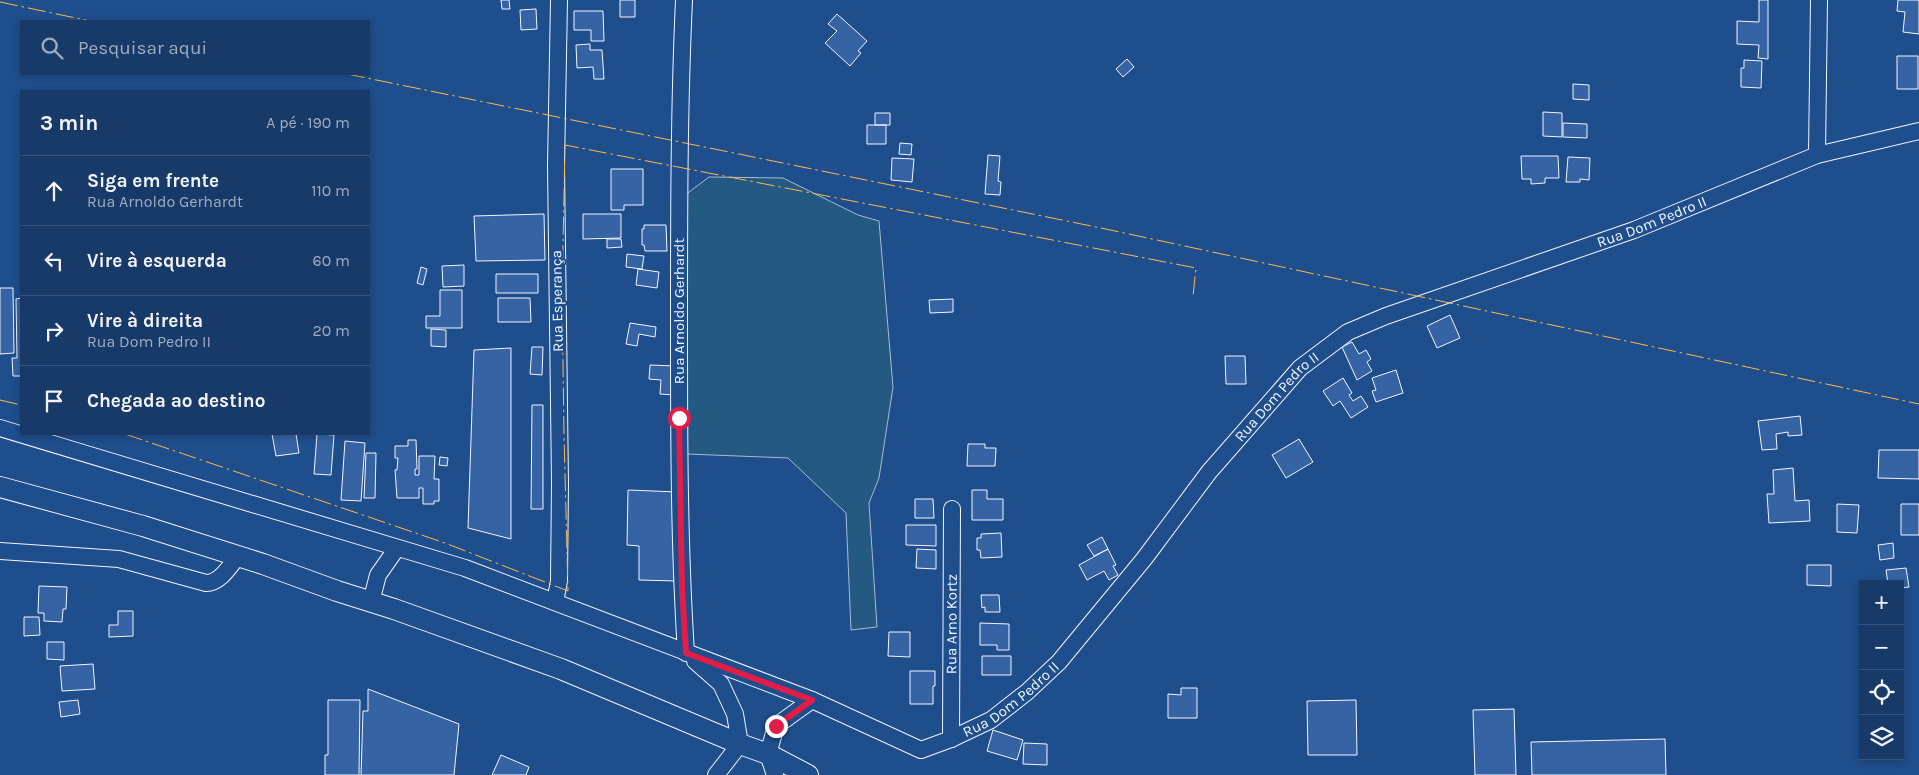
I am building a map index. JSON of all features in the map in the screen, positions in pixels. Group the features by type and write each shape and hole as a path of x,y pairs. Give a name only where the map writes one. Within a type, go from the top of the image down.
{"main road":[{"path":"0,487 143,526 238,556 561,669 768,754 808,775"}],"street":[{"name":"Rua Esperança","path":"555,602 560,581 556,176 559,0"},
{"name":"Rua Arnoldo Gerhardt","path":"684,0 679,184 679,399 682,588 686,653"},
{"path":"1817,155 1819,0"},
{"name":"Rua Dom Pedro II","path":"23,435 465,568 812,700 922,750 952,739 991,720 1059,662 1144,559 1209,472 1300,368 1348,332 1404,310 1634,230 1817,155 1919,131"},
{"name":"Rua Dom Pedro II","path":"0,428 20,434"},
{"name":"Rua Arno Kortz","path":"952,509 952,739"},
{"path":"360,537 375,555 378,575"},
{"path":"371,602 378,575 397,548"},
{"path":"0,551 119,559 206,583 210,583 223,575 238,556"},
{"path":"686,653 721,684 735,714 740,744 716,775"},
{"path":"775,775 768,754 776,726 812,700"}],"shaded area":[{"path":"709,177 783,178 858,215 879,221 893,387 879,478 869,503 877,627 851,630 846,513 788,458 687,454 685,195"}],"building":[{"path":"501,0 509,0 510,9 502,9"},
{"path":"620,0 635,0 635,17 620,17"},
{"path":"1759,0 1768,0 1768,59 1758,58 1759,45 1737,44 1737,21 1759,22"},
{"path":"1898,0 1919,0 1919,34 1903,32 1905,12 1897,11"},
{"path":"536,9 537,29 521,30 520,10"},
{"path":"574,11 603,11 604,41 591,41 591,30 574,30"},
{"path":"837,14 867,41 858,51 861,53 850,66 825,43 837,31 828,24"},
{"path":"590,44 590,50 602,50 604,79 594,79 593,67 577,68 576,45"},
{"path":"1897,56 1918,56 1918,89 1897,89"},
{"path":"1127,59 1134,67 1123,77 1116,69"},
{"path":"1744,60 1762,61 1761,88 1741,87 1741,68 1744,68"},
{"path":"1573,84 1589,85 1589,100 1573,99"},
{"path":"1543,112 1562,113 1562,137 1543,136"},
{"path":"875,113 890,113 890,125 875,125"},
{"path":"1563,123 1587,124 1587,138 1563,137"},
{"path":"867,125 886,125 886,144 867,144"},
{"path":"900,143 912,144 911,155 899,154"},
{"path":"988,155 1000,156 998,181 1001,182 1000,195 985,194"},
{"path":"1521,156 1558,156 1559,178 1545,178 1545,183 1531,184 1531,179 1522,179"},
{"path":"1568,157 1590,158 1589,180 1580,179 1580,182 1566,182"},
{"path":"892,158 914,159 912,182 891,180"},
{"path":"611,169 643,169 643,205 624,205 624,210 611,210"},
{"path":"544,214 545,260 476,261 474,216"},
{"path":"583,214 621,214 621,238 583,239"},
{"path":"644,225 666,225 667,251 645,251 644,245 642,245 642,229 644,229"},
{"path":"607,239 621,239 622,247 607,248"},
{"path":"627,254 644,256 642,269 626,267"},
{"path":"464,265 464,286 443,287 442,266"},
{"path":"421,267 427,269 423,285 417,283"},
{"path":"638,269 659,272 657,288 636,285"},
{"path":"496,274 538,274 538,293 496,293"},
{"path":"0,288 13,288 14,353 0,354"},
{"path":"440,290 462,290 462,328 426,328 426,316 440,316"},
{"path":"20,298 20,376 13,376 12,358 17,358 16,299"},
{"path":"498,298 530,298 531,322 498,322"},
{"path":"953,299 953,312 930,313 929,300"},
{"path":"1450,315 1460,338 1437,348 1427,326"},
{"path":"630,323 656,327 655,337 639,334 637,346 626,344"},
{"path":"431,329 446,330 446,347 431,346"},
{"path":"1352,342 1359,354 1366,350 1371,359 1367,362 1372,371 1357,380 1342,347"},
{"path":"532,347 543,347 542,375 530,374"},
{"path":"511,348 511,539 468,528 474,350"},
{"path":"1225,356 1245,356 1246,384 1226,384"},
{"path":"650,365 676,366 674,395 660,394 661,380 649,379"},
{"path":"1396,370 1403,393 1376,402 1372,391 1376,390 1372,378"},
{"path":"1343,378 1352,393 1349,395 1353,401 1361,396 1368,407 1351,418 1340,401 1333,406 1323,391"},
{"path":"532,405 543,405 543,509 531,509"},
{"path":"1800,416 1802,435 1788,436 1788,432 1776,434 1777,449 1762,450 1758,421"},
{"path":"272,435 296,435 299,453 276,456"},
{"path":"317,435 334,435 331,475 314,474"},
{"path":"1299,439 1313,462 1286,478 1272,455"},
{"path":"408,440 416,440 417,469 415,469 415,475 419,475 419,456 435,456 434,479 439,479 439,501 434,501 434,504 423,504 423,488 419,488 419,498 397,498 395,470 397,470 398,458 395,458 395,446 408,446"},
{"path":"345,441 365,443 361,501 341,500"},
{"path":"968,444 985,444 985,448 996,448 995,466 967,466"},
{"path":"1879,450 1919,450 1919,479 1878,478"},
{"path":"366,453 376,453 375,498 364,498"},
{"path":"440,457 448,458 447,466 439,465"},
{"path":"1793,468 1795,501 1809,500 1810,521 1769,523 1767,494 1774,494 1773,470"},
{"path":"628,490 678,492 676,581 639,580 639,546 627,545"},
{"path":"972,490 987,490 987,499 1003,499 1003,520 972,520"},
{"path":"915,499 933,499 934,518 915,518"},
{"path":"1837,504 1859,505 1857,533 1837,532"},
{"path":"1901,504 1919,504 1919,535 1901,535"},
{"path":"906,525 936,525 936,546 906,545"},
{"path":"1001,533 1002,557 981,558 980,550 977,550 977,538 981,538 981,534"},
{"path":"1102,537 1108,549 1094,556 1087,545"},
{"path":"1893,543 1894,558 1880,560 1878,545"},
{"path":"917,549 936,550 936,569 916,568"},
{"path":"1108,549 1116,565 1113,566 1118,575 1109,580 1104,571 1087,580 1079,565"},
{"path":"1807,565 1831,565 1831,586 1807,585"},
{"path":"1906,568 1909,587 1904,588 1904,580 1887,580 1886,570"},
{"path":"39,586 67,587 66,609 63,609 62,622 44,621 44,613 38,613"},
{"path":"981,595 999,595 1000,612 985,612 985,607 982,608"},
{"path":"118,611 133,611 133,636 109,637 109,625 118,625"},
{"path":"24,617 39,617 40,635 24,636"},
{"path":"980,623 1009,624 1009,650 997,650 997,645 980,645"},
{"path":"889,632 910,632 910,657 888,656"},
{"path":"47,642 64,642 64,660 47,659"},
{"path":"982,656 1011,656 1011,675 982,675"},
{"path":"93,664 95,689 62,691 60,666"},
{"path":"910,671 935,671 933,704 910,704"},
{"path":"1181,688 1197,688 1197,718 1168,718 1168,694 1181,695"},
{"path":"368,689 459,724 454,775 361,775 363,711 368,711"},
{"path":"78,700 80,714 61,717 59,702"},
{"path":"328,700 360,700 359,775 325,775 325,755 328,755"},
{"path":"1356,700 1357,755 1308,755 1307,701"},
{"path":"1514,709 1516,775 1475,775 1473,710"},
{"path":"993,730 1023,740 1017,760 987,751"},
{"path":"1665,739 1666,775 1532,775 1531,742"},
{"path":"1024,743 1047,744 1047,765 1023,764"},
{"path":"501,755 529,767 526,775 492,775"}],"power":[{"path":"0,2 85,20"},
{"path":"352,75 1101,228 1919,404"},
{"path":"128,435 445,543 568,591 562,293 565,145 1196,268 1193,296"},
{"path":"0,400 20,405"}],"route":[{"path":"679,418 682,588 686,653 812,700 776,726"}]}
